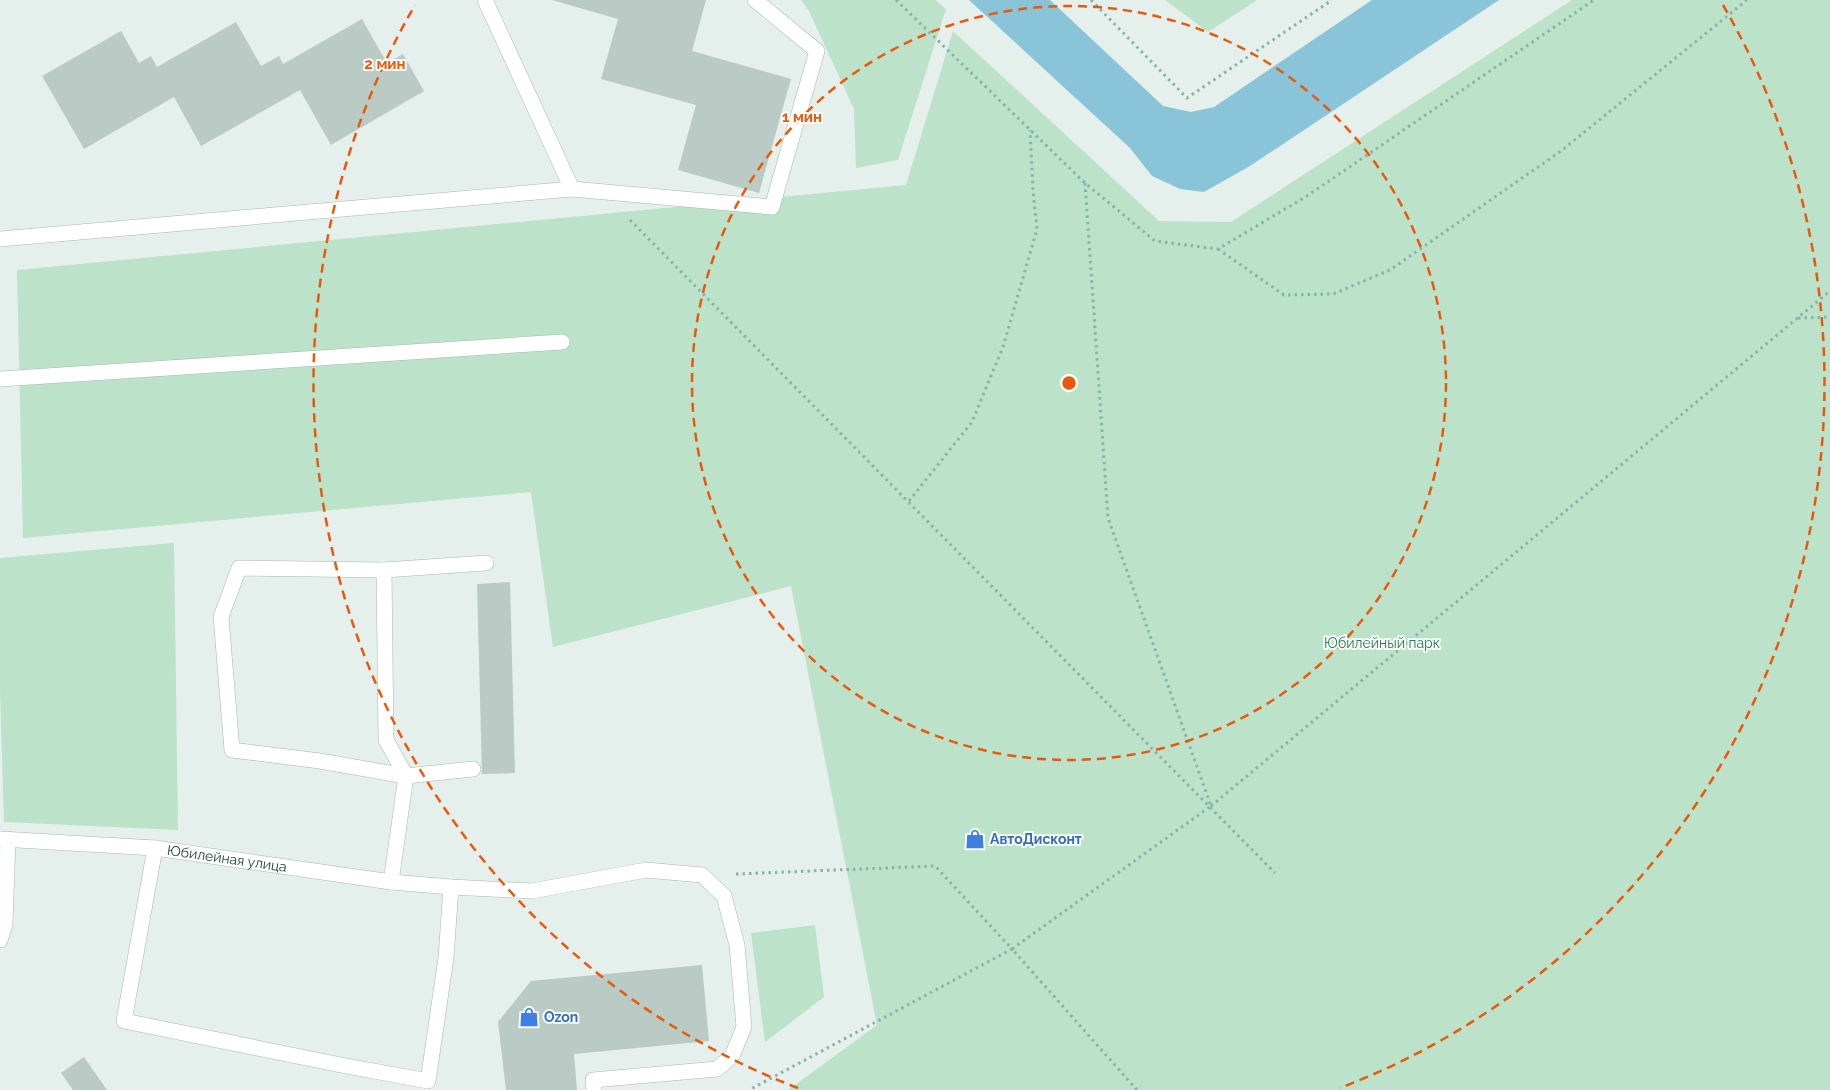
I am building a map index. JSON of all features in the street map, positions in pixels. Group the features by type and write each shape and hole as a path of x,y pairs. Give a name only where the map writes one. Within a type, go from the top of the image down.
{"street":[{"path":"485,0 572,189"},
{"path":"0,239 572,189 772,207 817,50 755,0"},
{"path":"0,379 562,342"},
{"path":"473,769 406,776 320,761 232,750 221,616 240,568 384,570 486,563"},
{"path":"384,570 386,740 406,776 391,882"},
{"path":"0,940 5,925 4,839"},
{"name":"Юбилейная улица","path":"4,839 155,848 391,882 451,887 532,891 646,870 702,875"},
{"path":"155,848 124,1021 341,1065 428,1080 446,958 451,887"},
{"path":"594,1090 593,1080 717,1069 732,1056 744,1027 737,945 724,896 702,875"}],"path":[{"path":"896,0 1085,183 1155,241 1218,249 1284,294 1333,294 1390,270 1561,151 1747,0"},
{"path":"1091,0 1188,98 1332,0"},
{"path":"1218,249 1307,196 1594,0"},
{"path":"909,501 972,422 1003,347 1037,229 1030,130"},
{"path":"1085,183 1108,518 1211,806"},
{"path":"629,218 1275,873"},
{"path":"749,1090 1012,949 1211,806 1830,291"},
{"path":"1798,318 1830,317"},
{"path":"702,875 935,866 1012,949 1137,1090"}],"green space":[{"path":"801,0 935,0 946,9 898,160 856,168 854,109 809,11"},
{"path":"1165,0 1257,0 1208,32"},
{"name":"Юбилейный парк","path":"1572,0 1830,0 1830,1090 788,1090 877,1025 791,586 553,647 531,492 23,538 17,270 906,185 953,31 1159,221 1231,222"},
{"path":"174,543 178,830 4,822 0,690 0,558"},
{"path":"815,925 824,997 765,1042 751,933"}],"water":[{"path":"969,0 1050,0 1163,106 1191,112 1214,107 1372,0 1499,0 1250,166 1204,192 1180,189 1152,176 1130,148"}],"building":[{"path":"552,0 706,0 692,51 791,79 759,193 678,170 696,105 601,79 618,19"},
{"path":"362,19 387,63 403,54 424,91 331,145 300,90 201,146 174,97 84,149 42,76 121,31 139,63 151,56 157,67 236,22 261,66 279,56 283,64"},
{"path":"510,582 515,773 482,774 477,584"},
{"path":"702,965 709,1041 574,1054 577,1090 506,1090 498,1022 531,981"},
{"path":"84,1057 107,1090 73,1090 61,1073"}],"place":[{"name":"АвтоДисконт","path":"975,839"},
{"name":"Ozon","path":"529,1017"}]}
